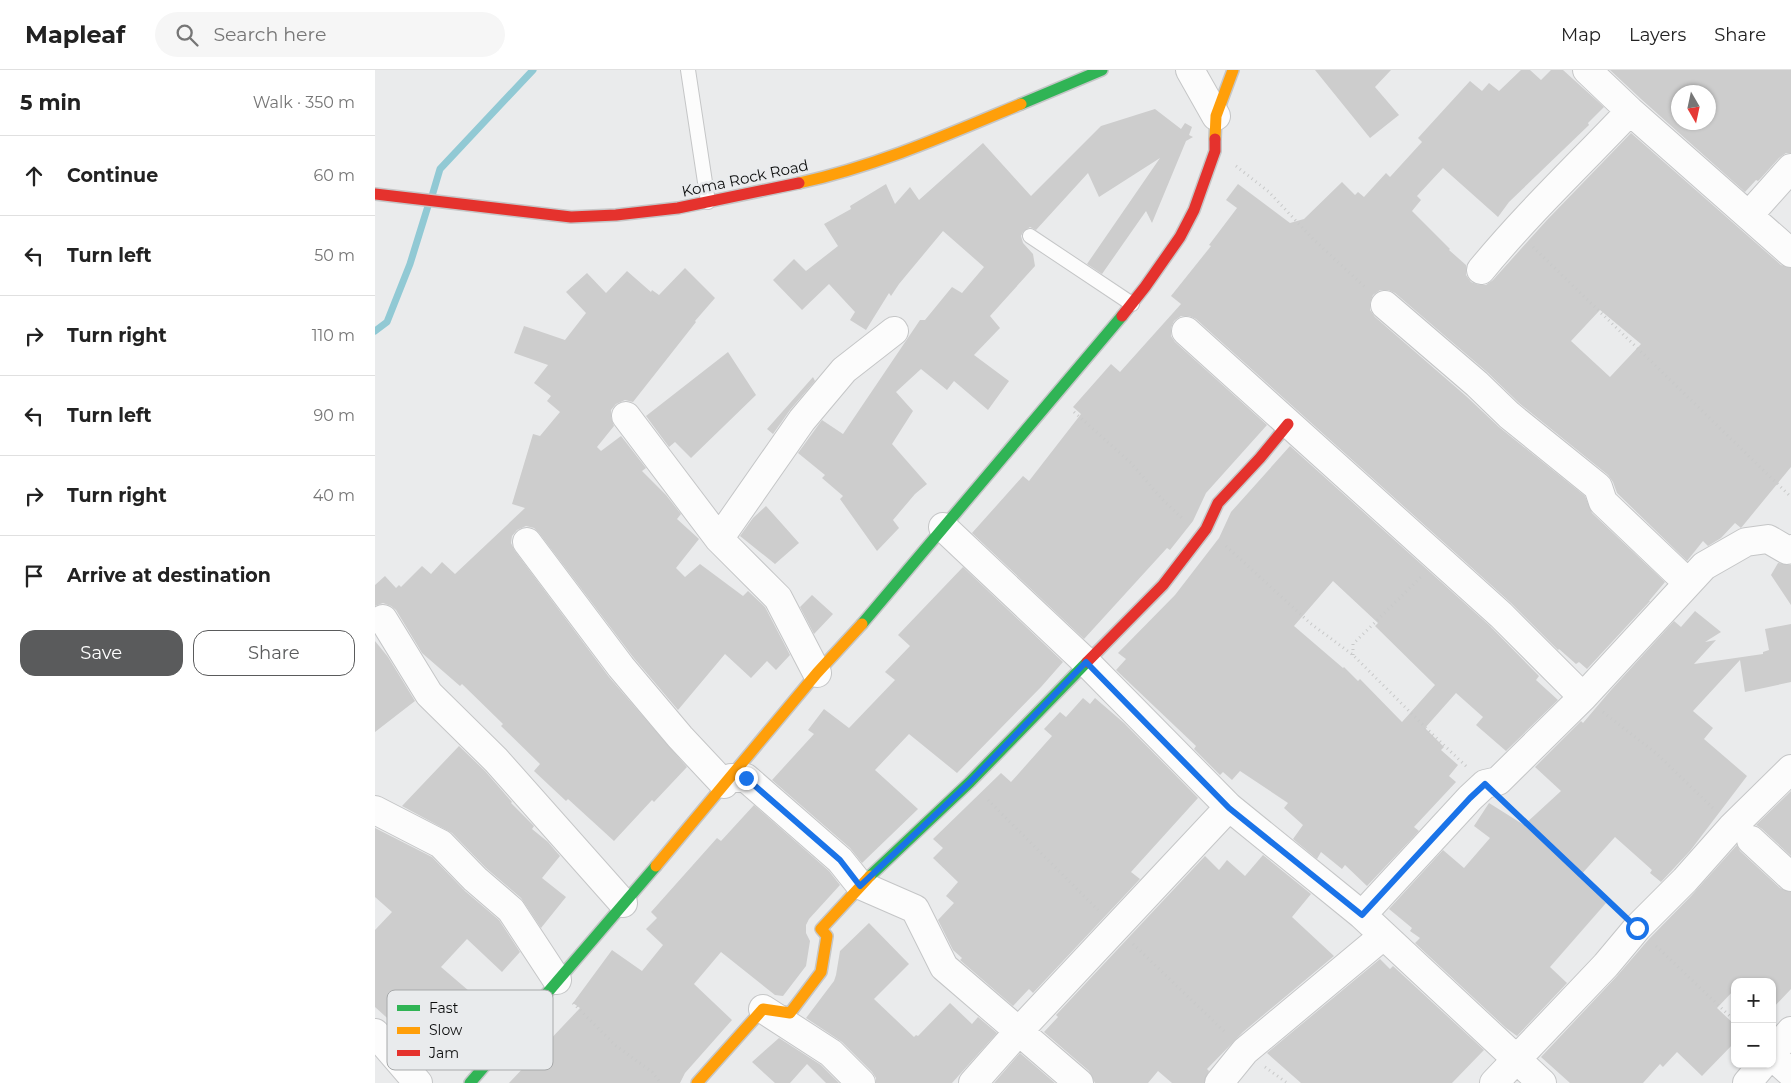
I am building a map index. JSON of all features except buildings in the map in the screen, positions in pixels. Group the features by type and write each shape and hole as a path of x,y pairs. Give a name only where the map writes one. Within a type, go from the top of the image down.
{"street":[{"name":"Koma Rock Road","path":"375,194 571,217 616,215 678,208 808,181 869,164 923,145 1102,70"},
{"path":"1190,70 1216,116"},
{"path":"549,990 672,848 817,673 869,616 1132,304 1180,237 1194,210 1215,151 1216,116 1233,70"},
{"path":"1587,70 1629,111 1791,253"},
{"path":"1481,270 1514,230 1629,111"},
{"path":"1749,215 1791,168"},
{"path":"1385,305 1477,384 1509,415 1598,487 1603,502 1688,583"},
{"path":"719,539 801,420 844,370 894,331"},
{"path":"1186,331 1501,615 1583,697"},
{"path":"626,416 719,539 778,598 817,673"},
{"path":"763,1009 790,1013 821,972 827,936 821,929 860,886 970,782 1163,585 1206,529 1218,502 1260,458 1288,424"},
{"path":"943,526 1086,662 1229,808 1362,915 1541,1083"},
{"path":"1362,915 1470,798 1485,784 1498,781 1583,697 1705,566 1746,542 1768,539 1787,550 1791,549"},
{"path":"527,542 621,668 680,738 727,781"},
{"path":"383,619 429,694 496,760 623,903"},
{"path":"1494,1083 1606,965 1637,928 1685,880 1742,833 1791,769"},
{"path":"727,781 746,778 840,860 860,886 915,909 944,968 1079,1083"},
{"path":"973,1083 1018,1032 1229,808"},
{"path":"375,810 441,844 475,880 511,910 557,980"},
{"path":"1742,833 1791,877"},
{"path":"1219,1083 1245,1051 1383,936"},
{"path":"697,1083 763,1009"},
{"path":"763,1009 831,1053 861,1083"},
{"path":"1776,1050 1791,1031"},
{"path":"375,1033 387,1047"},
{"path":"1776,1059 1791,1073"},
{"path":"1747,1083 1760,1068"},
{"path":"407,1070 418,1083"},
{"path":"470,1083 481,1070"}],"lane":[{"path":"688,70 708,202"},
{"path":"1030,236 1132,304"}],"path":[{"path":"1215,151 1269,192 1313,239 1385,305"},
{"path":"1514,230 1791,497"},
{"path":"1439,559 1353,644 1353,655 1428,730 1731,1017"},
{"path":"1583,697 1657,754 1742,833"},
{"path":"557,980 569,1000 615,1045 652,1072 661,1083"}],"waterway":[{"path":"432,196 440,169 533,70"},
{"path":"375,331 387,322 410,264 428,206"}],"traffic: fast":[{"path":"1021,104 1102,70"},
{"path":"862,624 1122,316"},
{"path":"870,876 970,782 1087,662"},
{"path":"550,990 656,866"},
{"path":"470,1083 481,1070"}],"traffic: slow":[{"path":"1215,139 1216,116 1233,70"},
{"path":"799,183 856,168 885,158 940,138 1021,104"},
{"path":"656,866 817,673 862,624"},
{"path":"697,1083 763,1009 790,1013 821,972 827,936 821,929 870,876"}],"traffic: jam":[{"path":"1122,316 1180,237 1194,210 1215,151 1215,139"},
{"path":"375,194 571,217 616,215 678,208 799,183"},
{"path":"1087,662 1163,585 1206,529 1218,503 1260,458 1288,424"}],"route":[{"path":"746,778 840,860 860,886 970,782 1086,662 1229,808 1362,915 1485,784 1637,928"}]}
